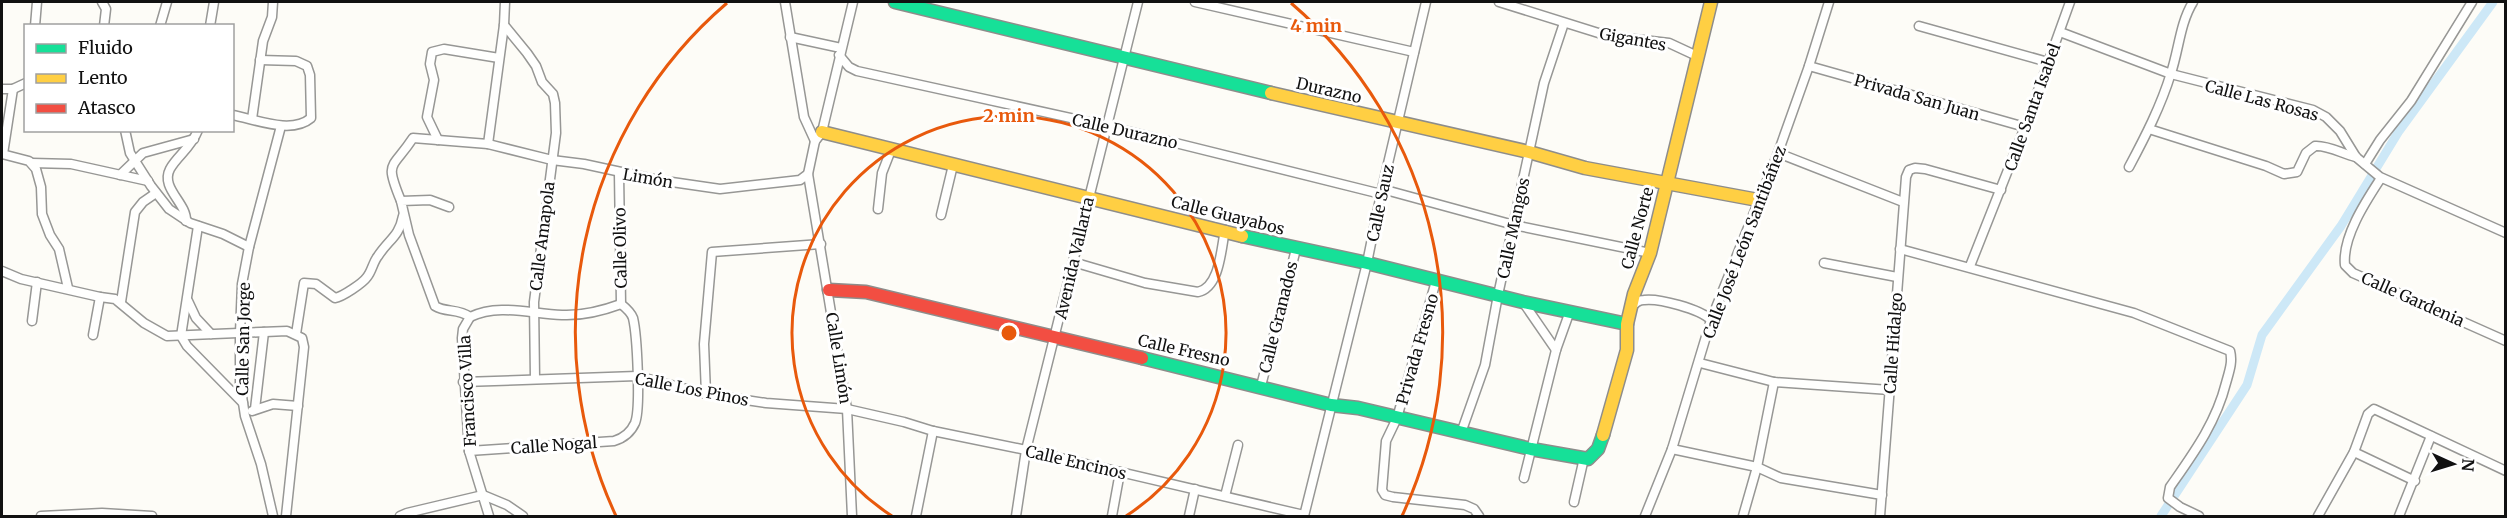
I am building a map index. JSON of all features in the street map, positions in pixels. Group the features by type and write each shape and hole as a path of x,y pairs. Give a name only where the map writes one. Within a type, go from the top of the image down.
{"street":[{"path":"35,24 37,2"},
{"path":"161,24 167,2"},
{"path":"210,24 214,2"},
{"path":"252,119 264,36 272,17 273,2"},
{"path":"488,144 504,25 504,2"},
{"path":"784,2 804,117 818,137"},
{"path":"808,174 853,2"},
{"name":"Durazno","path":"895,2 1124,59 1529,152 1560,163 1709,189 1758,200"},
{"name":"Avenida Vallarta","path":"1016,516 1026,450 1138,2"},
{"path":"1195,2 1414,52"},
{"name":"Calle Sauz","path":"1304,516 1368,263 1397,123 1426,2"},
{"name":"Gigantes","path":"1499,2 1608,36 1669,44 1697,56"},
{"name":"Calle Norte","path":"1586,458 1598,449 1627,350 1627,324 1630,308 1650,253 1711,2"},
{"name":"Calle José León Santibáñez","path":"1645,516 1672,449 1700,363 1711,320 1778,153 1829,2"},
{"name":"Calle Santa Isabel","path":"1909,170 1925,169 2001,190 2070,2"},
{"path":"2129,167 2149,129 2171,74 2184,21 2193,2"},
{"path":"2367,167 2380,140 2411,101 2472,2"},
{"path":"104,24 106,3"},
{"name":"Calle Mangos","path":"1461,433 1485,365 1544,83 1564,23"},
{"name":"Calle Amapola","path":"504,25 536,66 542,82 552,94 555,103 556,133 533,312 535,379"},
{"path":"1919,26 2048,62"},
{"name":"Calle Las Rosas","path":"2060,32 2171,74 2313,110 2326,117 2340,131 2356,157 2380,177 2505,233"},
{"path":"790,37 840,52"},
{"path":"438,140 427,117 434,80 430,64 432,52 444,49 499,58"},
{"name":"Calle Durazno","path":"840,52 849,67 857,70 1107,126 1382,191 1514,225 1650,253"},
{"path":"234,115 281,126 300,124 311,118 310,75 307,66 296,61 260,60"},
{"name":"Privada San Juan","path":"1809,66 2025,128"},
{"path":"834,76 857,70"},
{"path":"2,89 24,84"},
{"path":"14,88 2,154 32,163 71,164 148,181"},
{"name":"Calle San Jorge","path":"273,516 261,464 244,416 240,383 240,333 242,284 249,246 281,126"},
{"path":"2149,129 2266,166 2284,174 2297,172 2306,153 2314,146 2324,146 2337,153 2356,157"},
{"path":"125,132 130,153 169,209 198,226 249,246"},
{"path":"120,176 135,160 154,149 174,146 196,135"},
{"path":"186,220 185,211 176,200 168,176 171,168 196,135"},
{"name":"Calle Guayabos","path":"818,137 891,150 1296,249 1368,263 1523,302 1570,310 1627,324"},
{"name":"Limón","path":"413,138 488,144 552,160 658,180 728,189 800,180 808,174"},
{"name":"Francisco Villa","path":"413,138 394,160 391,168 393,181 435,306 439,309 459,310 470,317 463,329 462,338 469,451 489,516"},
{"path":"878,210 882,173 891,150"},
{"path":"1778,153 1903,202"},
{"path":"32,163 40,181 42,214 50,235 59,249 68,288"},
{"path":"941,215 953,165"},
{"name":"Calle Hidalgo","path":"1880,516 1903,202 1909,170"},
{"name":"Calle Olivo","path":"619,172 621,304 633,318 637,376 637,411 634,426"},
{"name":"Calle Limón","path":"808,174 847,409 852,516"},
{"name":"Calle Gardenia","path":"2380,177 2358,216 2344,257 2344,266 2353,273 2505,341"},
{"path":"1970,266 2001,190"},
{"path":"121,302 135,212 143,202 156,193"},
{"path":"401,201 430,200 449,207"},
{"path":"296,334 304,283 316,284 335,298 346,294 351,287 366,279 376,258 387,243 398,234 404,212"},
{"path":"198,226 181,336 187,346 243,403"},
{"path":"1073,262 1145,283 1198,292 1208,288 1214,281 1225,230"},
{"path":"706,394 704,344 712,252 821,244"},
{"name":"Calle Granados","path":"1261,386 1296,249"},
{"path":"1900,249 1970,266 2134,314 2230,351 2231,364 2222,401 2209,430 2170,487 2168,498 2183,512 2199,516"},
{"path":"1824,263 1897,277"},
{"path":"2,272 115,299 139,320 162,334 181,336 287,331 302,338 304,347 286,516"},
{"name":"Privada Fresno","path":"1436,281 1397,418 1386,441 1381,481 1385,495 1393,498 1465,505 1474,509 1479,516"},
{"path":"1640,281 1650,300"},
{"path":"32,321 37,282"},
{"name":"Calle Fresno","path":"829,290 866,292 1261,386 1331,405 1358,408 1531,449 1586,458"},
{"path":"93,335 100,297"},
{"path":"187,300 196,318 211,334"},
{"path":"1630,308 1642,300 1650,300 1694,309 1703,312 1711,320"},
{"path":"1523,302 1556,350"},
{"path":"470,317 493,309 578,315 594,313 621,304"},
{"path":"1524,478 1556,350 1570,310"},
{"path":"255,409 264,332"},
{"path":"1700,363 1774,382 1890,390"},
{"name":"Calle Los Pinos","path":"463,382 637,376 706,394 772,404 847,409"},
{"path":"1743,516 1757,467 1774,382"},
{"path":"244,416 255,409 273,404 297,406"},
{"name":"Calle Encinos","path":"847,409 933,431 1026,450 1304,516"},
{"path":"2318,516 2354,452 2368,414 2374,410 2505,471"},
{"name":"Calle Nogal","path":"469,451 614,441 623,438 634,426"},
{"path":"916,516 933,431"},
{"path":"2399,516 2415,481 2431,436"},
{"path":"1225,496 1238,445"},
{"path":"1672,449 1757,467 1781,478 1882,495"},
{"path":"2354,452 2415,481"},
{"path":"1574,502 1586,458"},
{"path":"1112,516 1120,472"},
{"path":"1189,516 1195,489"},
{"path":"400,516 407,513 432,512 483,495 507,505 523,516"},
{"path":"41,516 102,513 152,516"}],"waterway":[{"path":"2161,516 2247,385 2262,335 2341,226 2399,131 2493,2"}],"traffic: fast":[{"path":"895,2 1271,93"},
{"path":"1242,236 1627,324"},
{"path":"1142,358 1331,405 1358,408 1531,449 1588,459 1598,449 1603,435"}],"traffic: slow":[{"path":"1603,435 1627,350 1627,324 1634,294 1650,253 1711,2"},
{"path":"1271,93 1529,152 1585,168 1758,200"},
{"path":"822,132 1242,236"}],"traffic: jam":[{"path":"829,290 866,292 1142,358"}]}
